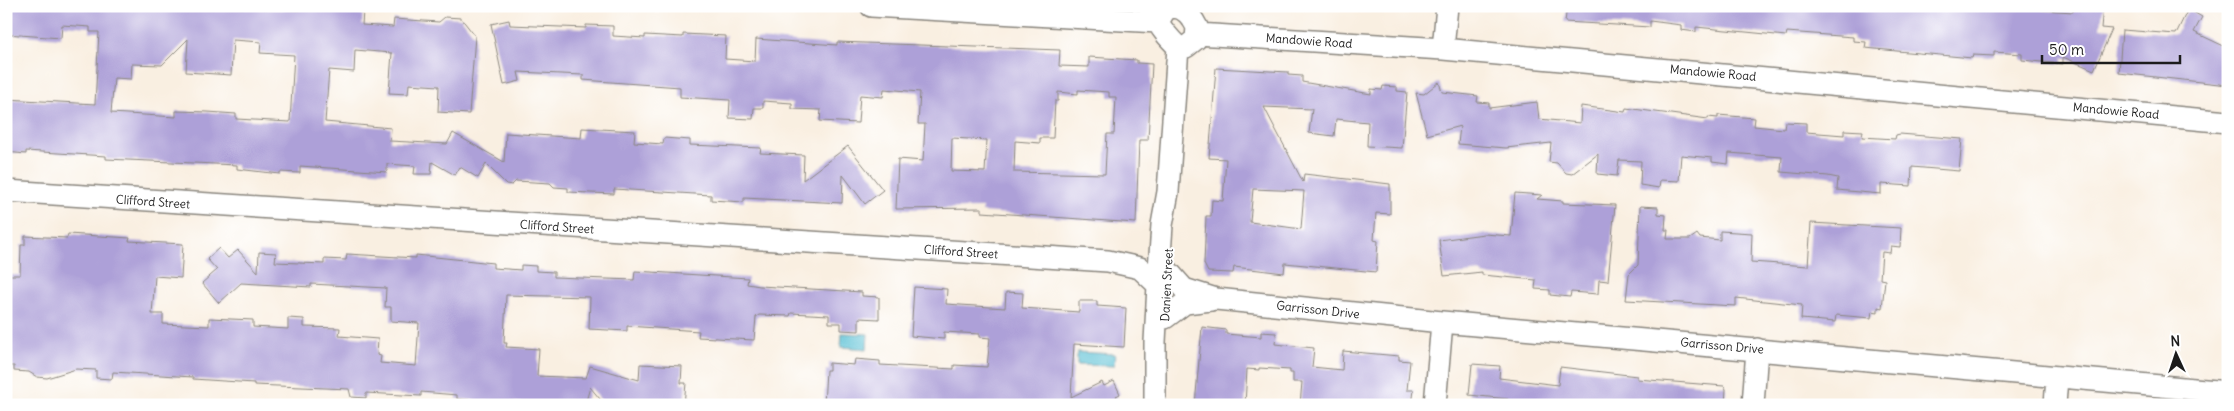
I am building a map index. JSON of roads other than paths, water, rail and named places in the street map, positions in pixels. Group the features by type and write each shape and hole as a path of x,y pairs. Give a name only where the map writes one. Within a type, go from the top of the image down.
{"street":[{"path":"871,6 1158,22"},
{"path":"1443,49 1447,6"},
{"path":"1180,7 1192,18 1198,34 1191,44 1178,47 1161,29 1158,22 1165,10 1180,7"},
{"name":"Mandowie Road","path":"1198,34 1443,49 2228,122"},
{"name":"Danien Street","path":"1157,377 1164,343 1165,318 1161,245 1163,211 1168,192 1178,47"},
{"name":"Clifford Street","path":"6,192 1108,261 1140,268 1163,278"},
{"name":"Danien Street","path":"1155,405 1157,377 1155,342 1171,212 1168,192"},
{"name":"Clifford Street","path":"1108,261 1142,256 1161,245"},
{"name":"Garrisson Drive","path":"1163,278 1184,289 1216,299 1442,322 2228,392"},
{"name":"Garrisson Drive","path":"1165,318 1185,303 1216,299"},
{"path":"1435,405 1442,322"},
{"path":"1753,405 1757,349"},
{"path":"2055,405 2057,377"}],"water":[{"path":"842,333 868,334 867,349 841,347"},
{"path":"1077,352 1115,354 1114,366 1077,365"}]}
